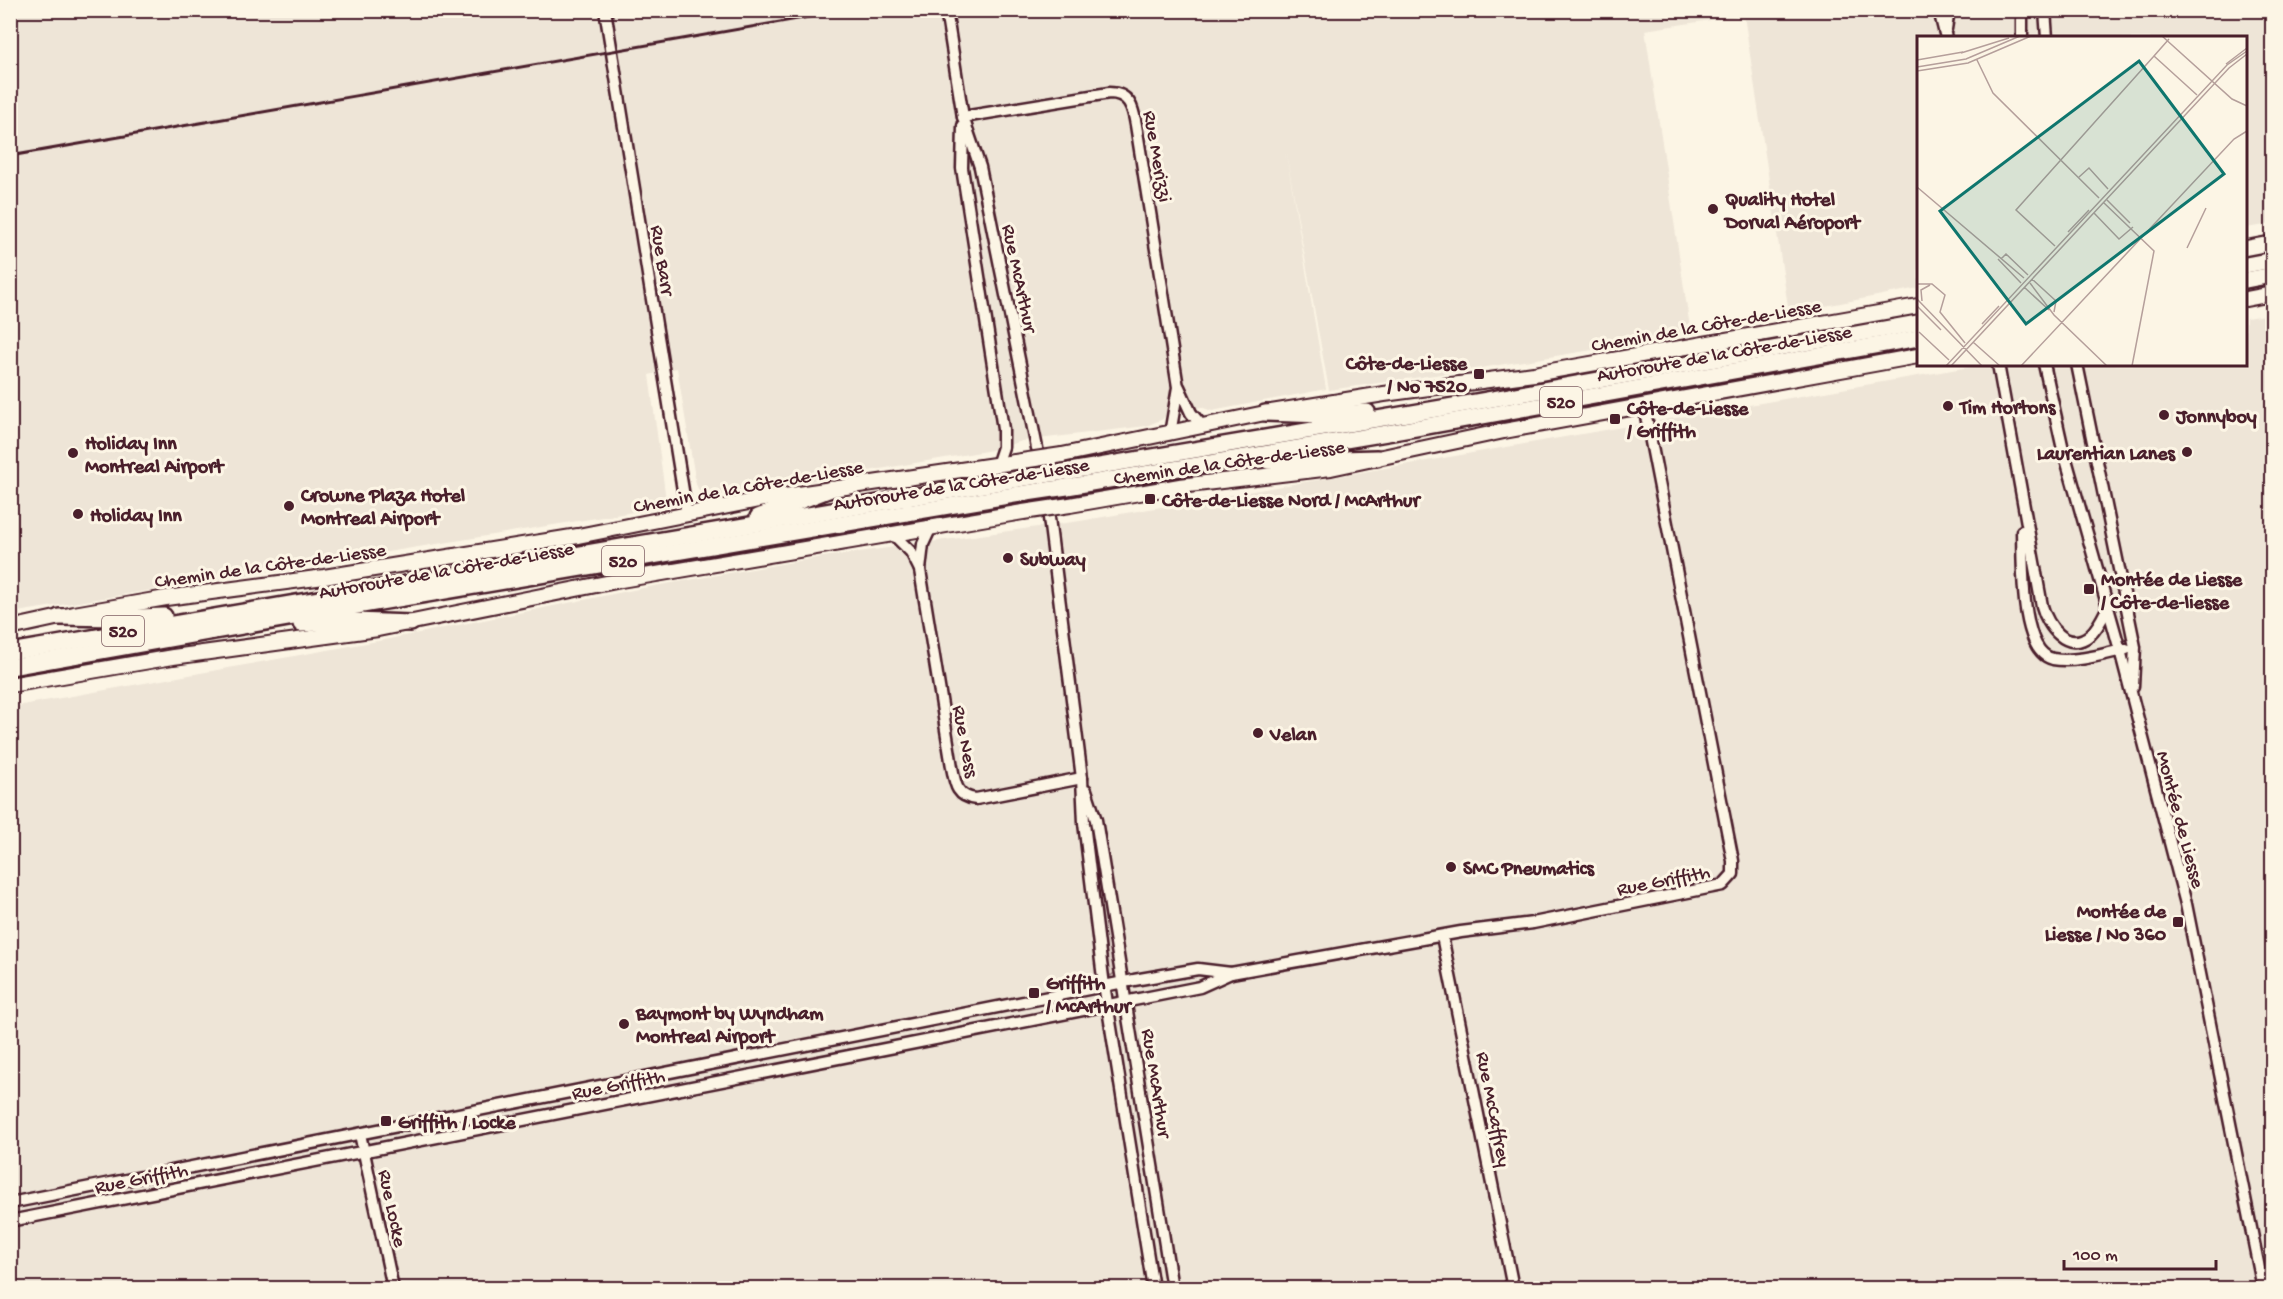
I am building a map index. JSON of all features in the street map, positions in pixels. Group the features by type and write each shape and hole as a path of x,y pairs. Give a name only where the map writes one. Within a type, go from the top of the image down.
{"highway":[{"path":"2247,265 2272,260"},
{"path":"2247,280 2272,276"},
{"name":"Autoroute de la Côte-de-Liesse","path":"10,667 1066,479 1442,408 1917,323"},
{"name":"Autoroute de la Côte-de-Liesse","path":"1066,479 1202,464 1917,338"},
{"path":"1264,413 1323,415 1442,408"},
{"path":"1202,464 1377,458"},
{"name":"Autoroute de la Côte-de-Liesse","path":"10,652 726,529 1019,487"},
{"path":"726,529 831,489"},
{"path":"59,617 117,618 236,612"},
{"path":"226,628 354,621 411,623"}],"main road":[{"path":"2247,248 2272,243"},
{"path":"2247,299 2272,294"},
{"name":"Chemin de la Côte-de-Liesse","path":"10,628 166,598 324,577 567,538 764,499 1062,455 1264,413 1534,374 1917,306"},
{"name":"Chemin de la Côte-de-Liesse","path":"10,685 173,657 315,639 411,623 621,580 892,533 1180,486 1304,472 1504,431 1917,356"}],"street":[{"name":"Rue Barr","path":"604,10 687,515"},
{"path":"946,10 963,117 962,168 1003,429 1003,447 997,465"},
{"path":"1939,10 1945,35"},
{"path":"1945,35 1949,10"},
{"path":"2046,10 2047,36"},
{"path":"2022,11 2022,36"},
{"name":"Rue Merizzi","path":"963,117 1109,93 1119,94 1128,99 1134,111 1178,387 1191,413 1203,427"},
{"name":"Rue McArthur","path":"963,117 980,167 1037,448"},
{"path":"1998,366 2042,606 2053,630 2069,640 2086,638 2096,629 2108,607"},
{"name":"Montée de Liesse","path":"2044,366 2062,445 2133,698 2188,914 2264,1288"},
{"path":"2077,366 2135,647 2133,698"},
{"name":"Rue Merizzi","path":"1170,434 1178,387"},
{"name":"Rue Griffith","path":"10,1221 1200,987 1231,973 1442,936 1533,923 1727,883 1733,874 1733,861 1644,406"},
{"path":"2022,500 2024,587 2031,634 2037,649 2047,657 2060,660 2135,647"},
{"name":"Rue McArthur","path":"1049,518 1082,778 1084,823 1104,986 1153,1288"},
{"name":"Rue Ness","path":"931,527 923,544 920,570 952,767 959,791 965,798 976,799 1082,778"},
{"name":"Rue Ness","path":"892,533 911,552 920,570"},
{"name":"Rue McArthur","path":"1082,778 1096,820 1172,1288"},
{"name":"Rue McCaffrey","path":"1442,936 1513,1288"},
{"name":"Rue Griffith","path":"10,1203 1124,982 1198,969 1231,973"},
{"path":"605,1085 609,1103"},
{"path":"530,1101 533,1118"},
{"name":"Rue Locke","path":"360,1134 393,1288"}],"shaded area":[{"path":"11,11 2272,11 2272,224 2247,228 2247,36 1917,36 1917,288 1789,313 1744,15 1645,30 1691,334 1329,390 1286,153 1326,389 1212,411 1201,407 1166,414 1163,419 1146,426 1022,441 992,450 709,498 700,493 696,484 677,368 649,375 666,500 658,508 11,613"},
{"path":"2272,314 2272,1288 11,1288 11,707 389,639 643,588 816,558 1080,521 1975,366 2247,366 2247,318"},
{"path":"1099,875 1116,971 1111,976 1108,973 1096,876"}],"tunnel":[{"path":"1037,451 1048,516"}],"railway":[{"path":"10,156 849,10"}],"place":[{"name":"Quality Hotel Dorval Aéroport","path":"1713,209"},
{"name":"Côte-de-Liesse / No 7520","path":"1479,374"},
{"name":"Tim Hortons","path":"1948,406"},
{"name":"Jonnyboy","path":"2164,415"},
{"name":"Côte-de-Liesse / Griffith","path":"1615,419"},
{"name":"Laurentian Lanes","path":"2187,452"},
{"name":"Holiday Inn Montreal Airport","path":"73,453"},
{"name":"Côte-de-Liesse Nord / McArthur","path":"1150,499"},
{"name":"Crowne Plaza Hotel Montreal Airport","path":"289,506"},
{"name":"Holiday Inn","path":"78,514"},
{"name":"Subway","path":"1008,558"},
{"name":"Montée de Liesse / Côte-de-liesse","path":"2089,589"},
{"name":"Velan","path":"1258,733"},
{"name":"SMC Pneumatics","path":"1451,867"},
{"name":"Montée de Liesse / No 360","path":"2178,922"},
{"name":"Griffith / McArthur","path":"1034,993"},
{"name":"Baymont by Wyndham Montreal Airport","path":"624,1024"},
{"name":"Griffith / Locke","path":"386,1121"}]}
